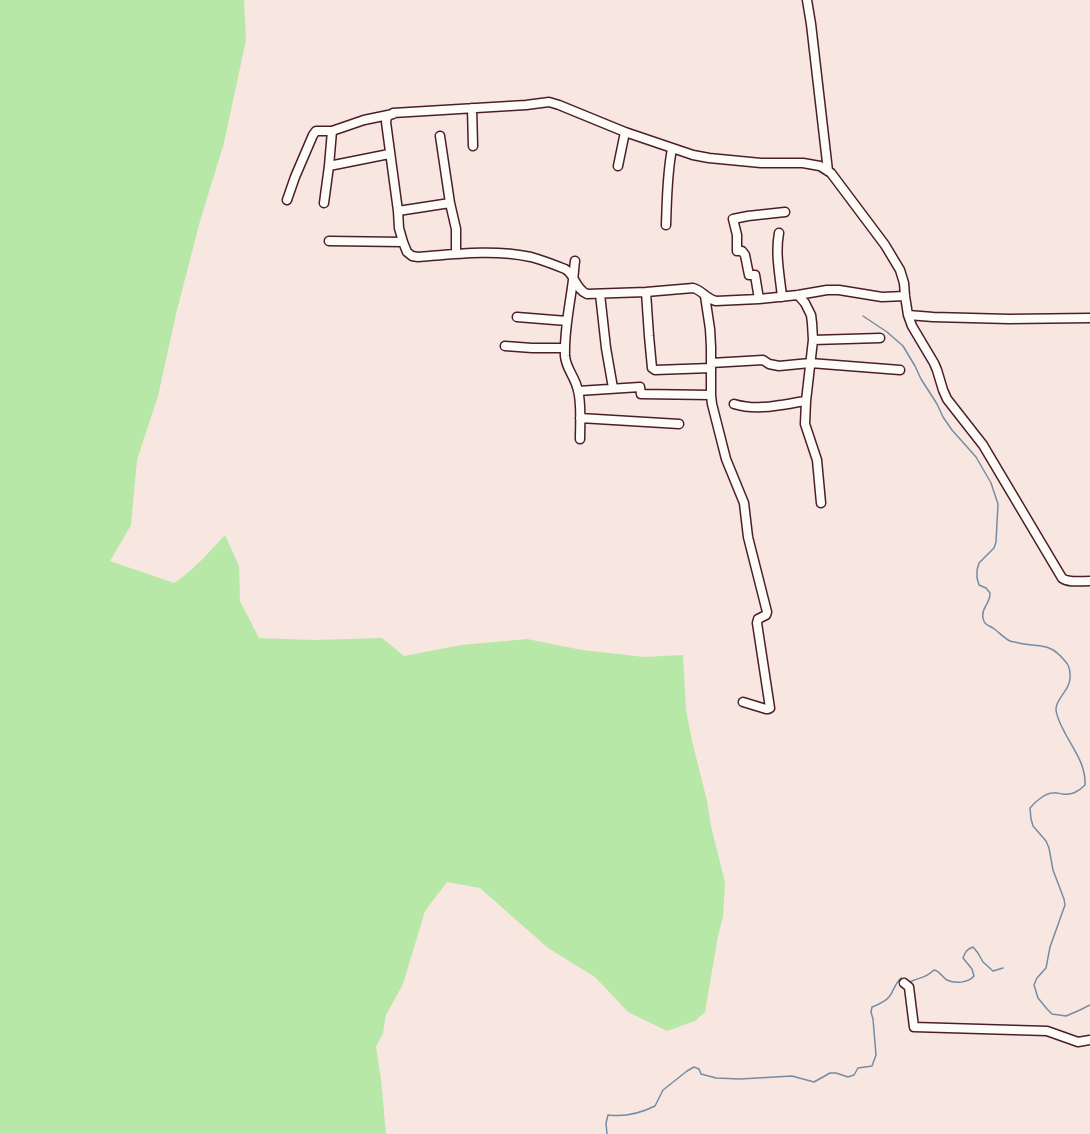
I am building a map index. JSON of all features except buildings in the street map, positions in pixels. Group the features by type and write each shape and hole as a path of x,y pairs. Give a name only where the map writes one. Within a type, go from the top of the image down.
{"street":[{"path":"807,0 828,171"},
{"path":"287,200 295,176 316,131 332,131 364,120 393,113 549,102 625,132 693,155 761,163 803,163 820,166 831,173 889,251 900,270 904,283 908,315 912,326 934,363 942,390 947,399 983,445 1062,578 1068,581 1090,581"},
{"path":"472,108 473,146"},
{"path":"393,113 388,117 386,122 389,154 399,228 403,242 408,252 412,256 508,254 532,257 566,270 570,273 583,292 587,294 646,292 692,288 699,290 711,300 716,301 782,297 827,290 840,290 882,297 905,296"},
{"path":"324,203 332,131"},
{"path":"618,166 625,132"},
{"path":"440,136 450,203 456,229 456,254"},
{"path":"666,225 667,184 672,149"},
{"path":"329,166 389,154"},
{"path":"398,212 450,203"},
{"path":"759,299 755,275 749,275 745,255 742,251 737,251 737,235 733,219 785,212"},
{"path":"779,234 777,242 782,297"},
{"path":"329,241 403,242"},
{"path":"575,262 565,348 566,364 578,390 580,439"},
{"path":"646,292 649,365 655,370 763,360 768,364 779,366 810,363 900,370"},
{"path":"600,294 613,388"},
{"path":"798,295 811,315 812,323 813,340 805,424 817,460 822,503"},
{"path":"705,296 710,329 711,394 726,458 744,503 748,537 767,612 766,615 758,618 757,623 770,708 766,709 743,702"},
{"path":"908,315 1009,319 1090,318"},
{"path":"517,317 567,321"},
{"path":"813,340 880,338"},
{"path":"505,346 565,348"},
{"path":"578,390 640,387 642,394 711,394"},
{"path":"734,404 757,408 806,401"},
{"path":"580,418 679,424"},
{"path":"904,983 909,987 914,1027 1047,1031 1078,1042 1090,1040"}],"green space":[{"path":"0,0 244,0 246,40 224,143 200,221 177,310 158,396 137,460 131,525 110,561 174,583 195,567 225,535 239,566 240,601 259,638 314,640 382,638 404,656 461,645 527,639 582,650 644,657 683,655 686,710 707,801 711,826 725,882 723,917 718,936 705,1012 695,1021 667,1031 628,1012 595,977 548,948 480,888 447,882 425,911 403,984 386,1015 383,1033 376,1047 381,1079 386,1134 0,1134"}],"waterway":[{"path":"863,316 887,332 903,346 943,417 952,430 976,457 991,483 998,504 996,542 994,548 979,563 977,570 979,585 986,588 990,593 983,610 984,622 1010,641 1044,646 1054,650 1066,662 1069,668 1069,685 1058,702 1056,710 1057,717 1082,765 1085,785 1072,793 1047,794 1030,808 1033,826 1046,841 1049,848 1053,870 1065,905 1050,947 1046,968 1037,978 1034,985 1038,998 1052,1014 1066,1016 1090,1005"},
{"path":"908,981 910,982 925,976 934,970 950,981 961,982 968,980 974,976 972,969 963,958 966,951 973,947 983,962 993,971 1003,968"},
{"path":"607,1134 606,1123 608,1115 632,1114 655,1106 663,1090 694,1067 699,1069 701,1074 716,1078 740,1079 792,1076 814,1082 830,1073 836,1073 848,1077 854,1075 858,1068 872,1066 876,1055 871,1012 872,1007 887,999 901,978 905,980"}]}
